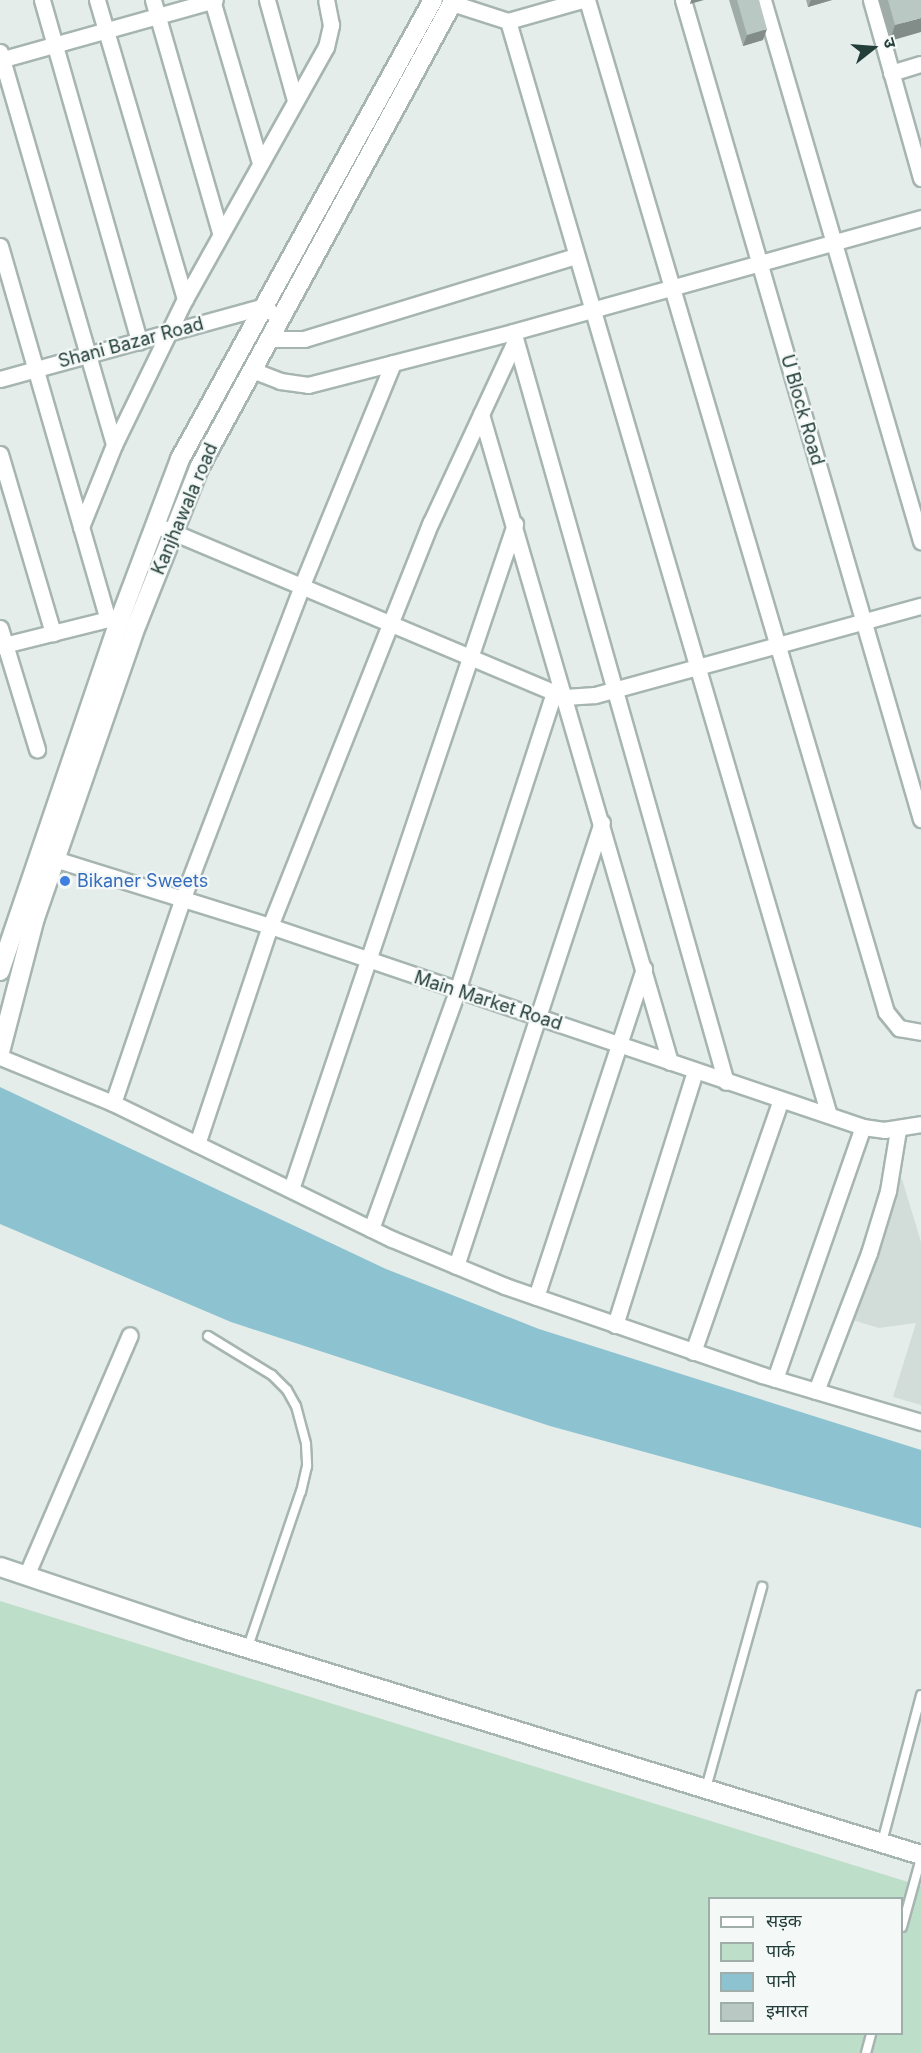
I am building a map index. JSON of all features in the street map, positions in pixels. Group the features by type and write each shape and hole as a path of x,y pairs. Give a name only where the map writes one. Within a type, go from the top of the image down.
{"main road":[{"name":"Kanjhawala road","path":"0,1052 35,918 48,857 115,617 156,525 180,459 433,0"},
{"name":"Kanjhawala road","path":"0,970 48,857 199,468 453,2"},
{"path":"0,1567 247,1648 921,1856"}],"street":[{"path":"42,0 139,341"},
{"path":"97,0 185,299"},
{"path":"153,0 220,232"},
{"path":"114,445 1,57 105,31 213,0 259,160"},
{"path":"267,0 295,100"},
{"path":"81,527 114,445 185,299 259,160 331,36 326,0"},
{"path":"453,2 508,21 582,0"},
{"path":"587,0 780,643 886,1012 899,1028 921,1032"},
{"name":"U Block Road","path":"683,0 921,819"},
{"path":"763,0 921,541"},
{"path":"872,0 921,178"},
{"path":"508,21 575,256 829,1116"},
{"path":"891,73 921,64"},
{"path":"252,370 280,381 308,385 514,336 592,308 673,288 921,218"},
{"path":"0,246 81,527 115,617 3,645"},
{"path":"270,339 304,339 575,256"},
{"path":"262,307 282,319"},
{"name":"Shani Bazar Road","path":"0,379 262,307"},
{"path":"197,1144 270,926 431,522 482,414 514,336"},
{"path":"514,336 612,688 726,1082"},
{"path":"113,1103 182,900 302,585 393,363"},
{"path":"482,414 515,524 560,694 602,822 670,1062"},
{"path":"0,454 53,633"},
{"path":"291,1189 515,524"},
{"path":"156,525 560,694 584,698 696,665 864,623 921,606"},
{"path":"0,628 3,645 38,749"},
{"path":"371,1229 458,991 560,694"},
{"path":"456,1266 602,822"},
{"name":"Main Market Road","path":"48,857 270,926 369,962 537,1016 862,1127 898,1130 921,1125"},
{"path":"536,1297 621,1045 644,968"},
{"path":"0,1057 113,1103 371,1229 456,1266 536,1297 693,1352 921,1422"},
{"path":"615,1325 695,1071"},
{"path":"693,1352 781,1100"},
{"path":"775,1379 862,1127"},
{"path":"816,1391 872,1242 888,1191 898,1130"},
{"path":"26,1576 130,1335"}],"lane":[{"path":"208,1336 272,1375 287,1390 296,1406 306,1444 307,1466 301,1491 247,1648"},
{"path":"706,1788 762,1587"},
{"path":"882,1843 921,1695"},
{"path":"903,1923 921,1856"},
{"path":"866,2053 871,2035"}],"shaded area":[{"path":"902,1179 921,1242 921,1405 893,1397 916,1323 879,1328 846,1318 888,1182"}],"green space":[{"path":"0,1601 921,1886 921,2053 0,2053"}],"water":[{"path":"0,1087 386,1269 539,1329 921,1450 921,1528 550,1426 231,1322 0,1224"}],"building":[{"path":"737,0 759,0 767,29 747,35"},
{"path":"888,0 921,0 921,18 895,25"}],"place":[{"name":"Bikaner Sweets","path":"65,881"}]}
